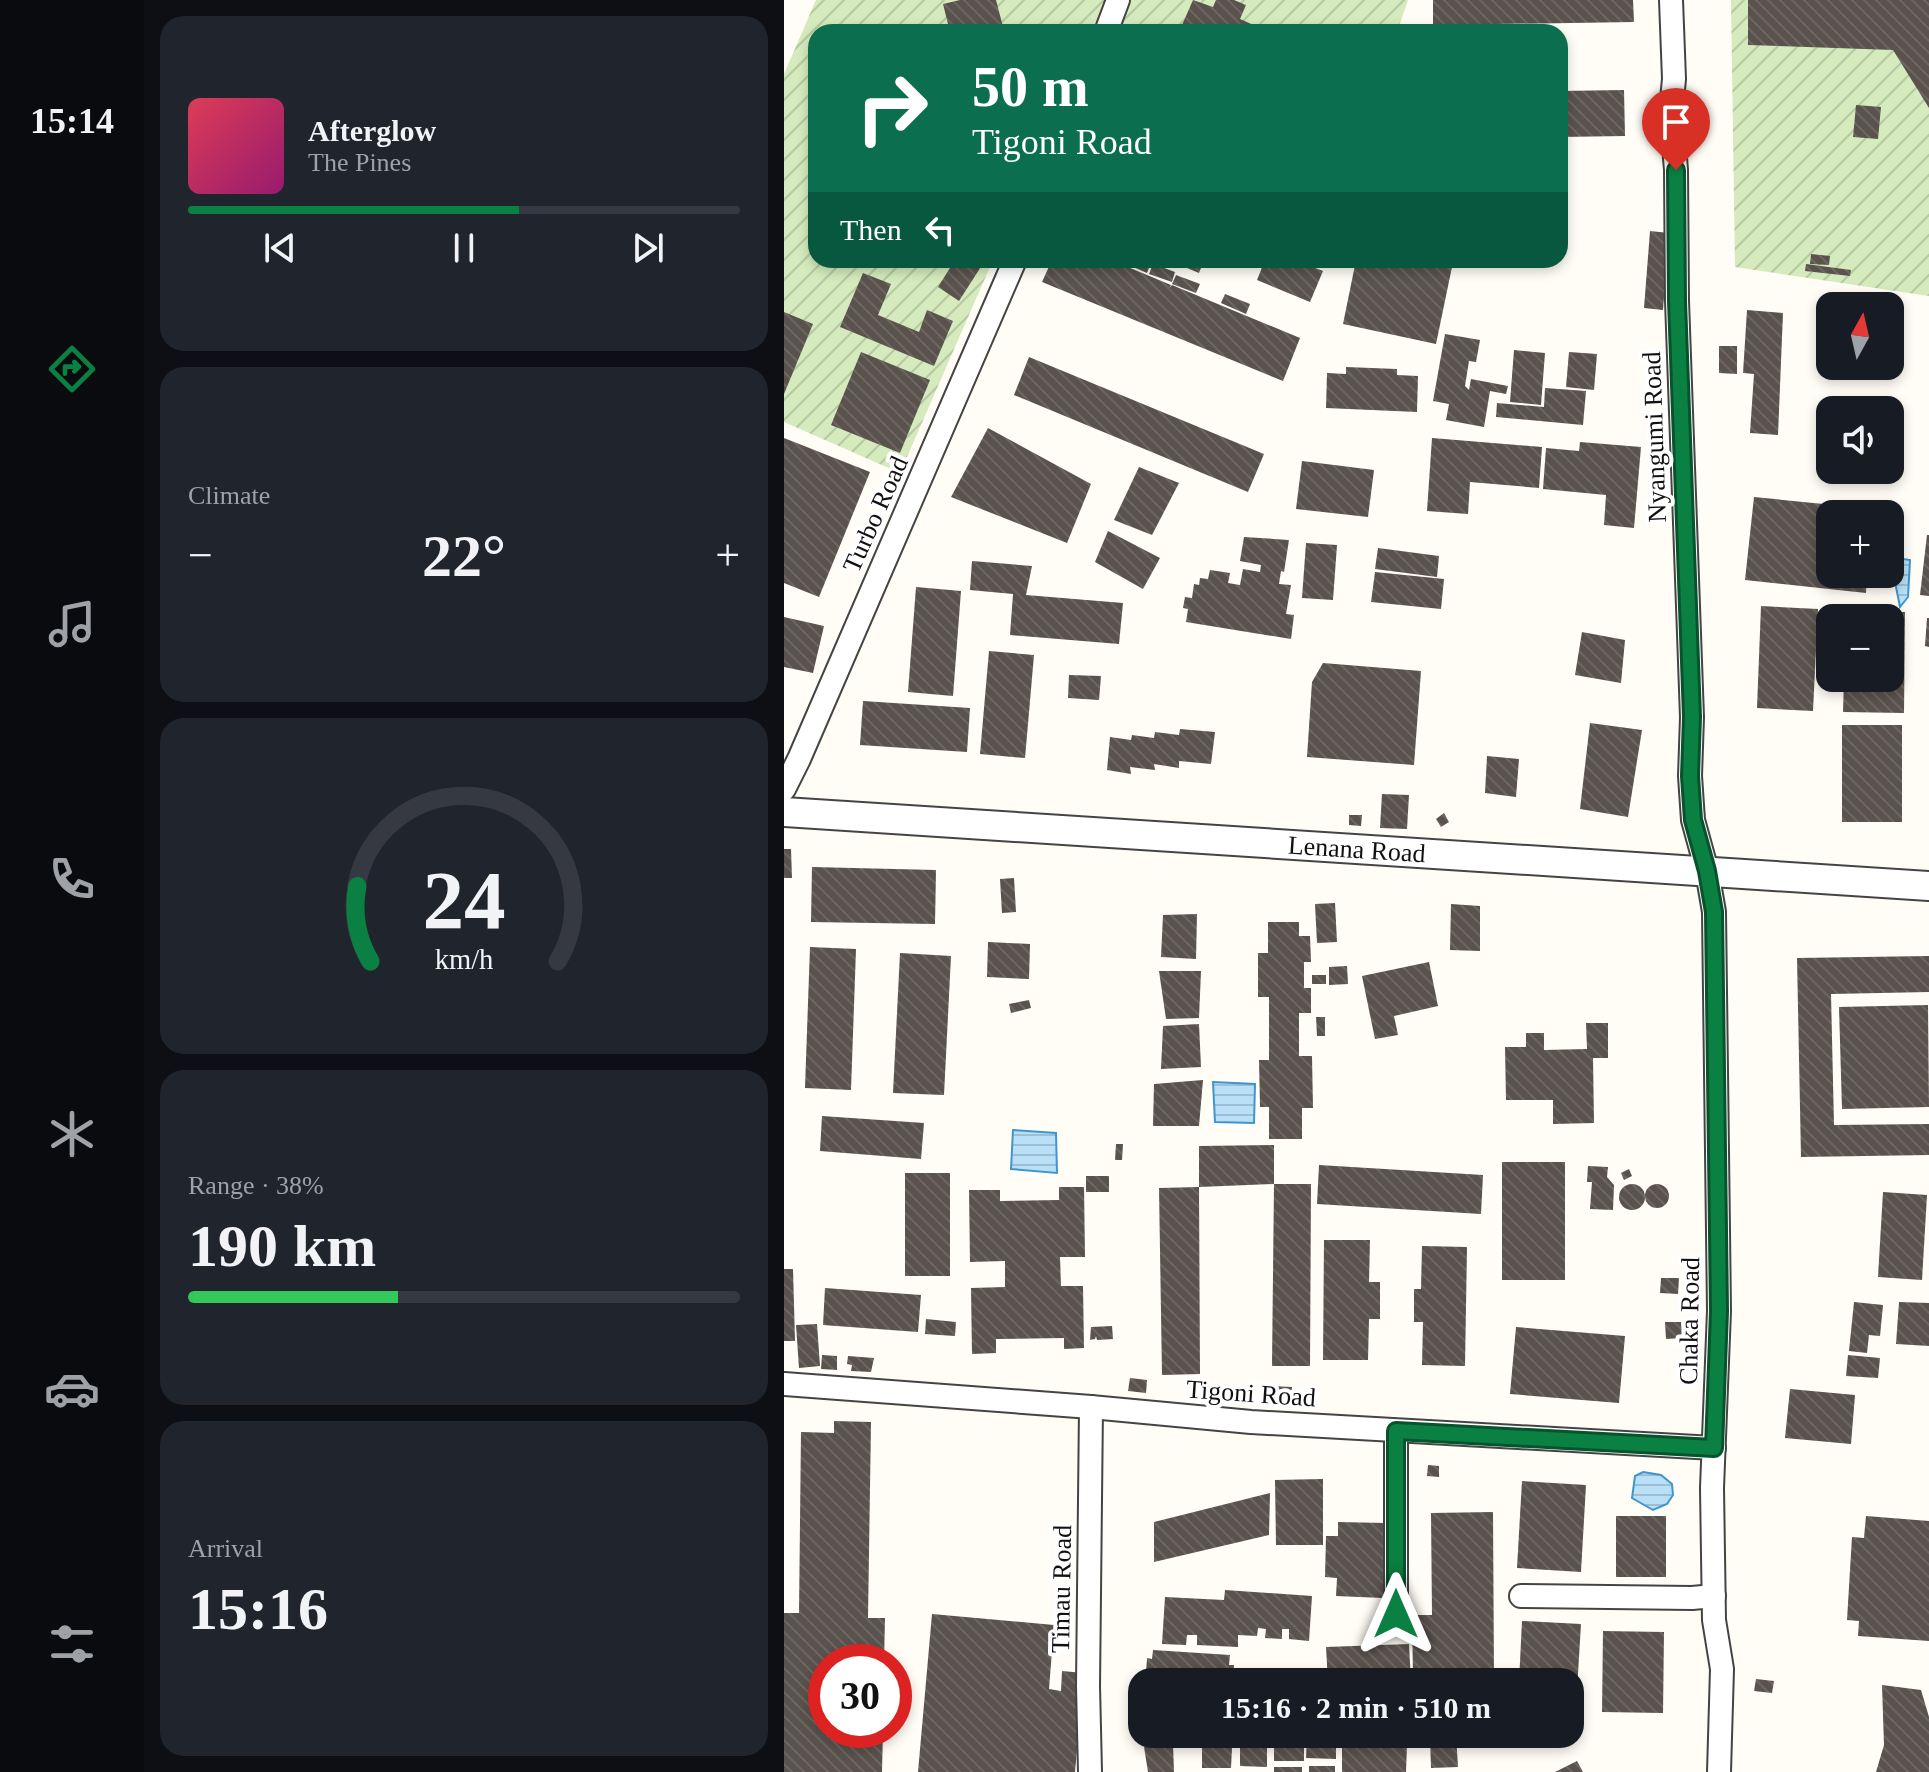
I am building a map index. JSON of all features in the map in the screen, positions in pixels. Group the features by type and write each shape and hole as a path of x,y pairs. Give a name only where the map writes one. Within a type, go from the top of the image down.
{"street":[{"path":"1109,24 1118,0"},
{"name":"Nyangumi Road","path":"1671,0 1674,79 1671,110 1676,170 1677,301 1692,717 1690,776 1693,820 1707,871"},
{"name":"Turbo Road","path":"784,789 1012,268"},
{"name":"Lenana Road","path":"784,812 1929,886"},
{"name":"Chaka Road","path":"1707,871 1714,912 1719,1311 1712,1488 1714,1620 1722,1669 1719,1772"},
{"name":"Tigoni Road","path":"784,1384 1251,1422 1714,1448"},
{"name":"Timau Road","path":"1090,1772 1091,1407"},
{"path":"1396,1431 1396,1614"},
{"path":"1521,1596 1714,1596"}],"green space":[{"path":"816,0 1408,0 1400,24 808,24 808,268 990,268 900,473 784,422 784,74"},
{"path":"1731,0 1929,0 1929,296 1735,267"}],"water":[{"path":"1904,559 1910,560 1908,597 1899,604 1896,588 1904,588"},
{"path":"1213,1082 1255,1084 1254,1123 1215,1122"},
{"path":"1013,1130 1056,1133 1057,1173 1011,1169"},
{"path":"1643,1472 1661,1475 1672,1484 1673,1495 1667,1504 1653,1510 1632,1498 1635,1476"}],"building":[{"path":"960,0 996,0 1002,24 948,24 943,4"},
{"path":"1193,0 1213,7 1216,0 1234,0 1246,5 1240,19 1251,24 1182,24"},
{"path":"1433,0 1633,0 1634,22 1433,24"},
{"path":"1748,0 1929,0 1929,108 1893,50 1748,45"},
{"path":"1624,90 1625,136 1568,137 1568,91"},
{"path":"1856,105 1881,107 1878,139 1853,137"},
{"path":"1650,231 1669,233 1663,310 1644,308"},
{"path":"1811,254 1830,256 1829,265 1810,264"},
{"path":"1806,264 1851,270 1850,276 1805,271"},
{"path":"950,268 980,268 959,301 938,287"},
{"path":"1048,268 1130,268 1171,285 1169,288 1172,285 1300,338 1283,381 1042,282"},
{"path":"1151,268 1175,272 1172,282 1149,274"},
{"path":"1262,268 1315,268 1323,271 1310,302 1257,280"},
{"path":"1354,268 1452,268 1436,344 1343,324"},
{"path":"863,273 891,284 878,315 919,332 927,310 953,321 934,366 840,327"},
{"path":"1176,275 1200,284 1196,293 1172,284"},
{"path":"1225,294 1250,304 1246,314 1221,303"},
{"path":"1747,310 1783,313 1778,435 1750,433 1754,374 1743,373"},
{"path":"784,312 813,324 784,394"},
{"path":"1445,334 1480,340 1476,362 1469,361 1465,386 1469,390 1471,379 1508,386 1506,394 1490,391 1484,427 1446,420 1449,404 1433,401"},
{"path":"1719,346 1737,346 1737,374 1719,373"},
{"path":"1514,350 1545,353 1541,405 1510,402"},
{"path":"861,352 930,380 900,453 831,425"},
{"path":"1569,352 1597,354 1594,390 1566,387"},
{"path":"1029,357 1264,454 1248,492 1014,395"},
{"path":"1346,367 1397,369 1397,375 1418,376 1417,412 1326,408 1327,373 1346,374"},
{"path":"1545,388 1586,391 1583,425 1496,417 1497,403 1544,407"},
{"path":"988,428 1091,484 1067,543 951,497"},
{"path":"784,438 870,472 819,597 784,583"},
{"path":"1432,438 1542,447 1539,488 1470,482 1468,514 1427,511"},
{"path":"1580,442 1641,447 1634,528 1604,525 1606,495 1543,489 1546,448 1579,451"},
{"path":"1302,461 1374,470 1368,517 1296,509"},
{"path":"1139,467 1179,483 1152,535 1114,520"},
{"path":"1754,497 1816,503 1816,588 1745,580"},
{"path":"1108,531 1160,558 1143,589 1095,562"},
{"path":"1929,535 1929,596 1920,595"},
{"path":"1244,537 1289,540 1279,584 1291,585 1286,614 1294,615 1291,639 1186,622 1188,609 1183,608 1185,597 1192,598 1194,584 1199,585 1200,578 1208,579 1210,570 1230,573 1228,583 1240,585 1243,569 1260,572 1261,565 1240,561"},
{"path":"1306,543 1337,545 1333,600 1302,598"},
{"path":"1378,548 1439,556 1437,577 1375,569"},
{"path":"972,561 1032,566 1026,595 1123,603 1119,644 1010,635 1013,594 970,590"},
{"path":"1375,572 1444,579 1441,609 1371,602"},
{"path":"916,587 961,591 953,696 908,692"},
{"path":"1819,588 1866,588 1866,593"},
{"path":"1761,606 1816,609 1813,711 1757,708"},
{"path":"1905,612 1904,713 1843,712 1844,692 1904,692"},
{"path":"784,617 824,626 813,673 784,667"},
{"path":"1929,618 1929,647 1925,646"},
{"path":"1582,632 1625,640 1621,683 1575,675"},
{"path":"989,651 1034,655 1025,758 980,754"},
{"path":"1323,663 1421,671 1414,765 1307,757 1312,682"},
{"path":"1069,675 1101,676 1099,700 1068,698"},
{"path":"863,701 970,708 967,752 860,745"},
{"path":"1590,723 1642,730 1628,817 1580,809"},
{"path":"1842,725 1902,725 1902,822 1842,822"},
{"path":"1180,729 1215,732 1211,764 1179,761 1179,768 1154,764 1155,770 1130,767 1131,774 1107,770 1110,737 1131,740 1132,735 1154,738 1155,732 1179,735"},
{"path":"1487,756 1519,759 1516,797 1485,793"},
{"path":"1382,794 1409,795 1407,829 1380,828"},
{"path":"1444,813 1449,822 1441,827 1436,819"},
{"path":"1349,815 1362,815 1361,826 1349,825"},
{"path":"784,849 791,849 792,878 784,878"},
{"path":"812,867 936,870 935,924 811,922"},
{"path":"1014,878 1016,912 1002,913 1000,879"},
{"path":"1335,903 1337,942 1317,943 1315,904"},
{"path":"1451,904 1480,906 1480,951 1450,950"},
{"path":"1197,914 1196,959 1161,957 1163,915"},
{"path":"1268,922 1299,922 1299,936 1310,936 1311,962 1304,962 1304,988 1311,988 1311,1013 1299,1013 1299,1056 1312,1056 1313,1108 1302,1108 1302,1139 1269,1139 1269,1107 1260,1107 1259,1060 1269,1060 1269,997 1258,997 1258,953 1268,953"},
{"path":"988,942 1030,944 1029,979 987,977"},
{"path":"810,947 856,949 851,1090 805,1088"},
{"path":"900,953 951,956 944,1095 893,1093"},
{"path":"1929,956 1929,992 1831,994 1834,1125 1929,1124 1929,1155 1801,1157 1797,958"},
{"path":"1429,962 1438,1006 1394,1016 1398,1035 1375,1039 1362,976"},
{"path":"1347,966 1348,984 1329,985 1329,967"},
{"path":"1159,971 1201,971 1199,1018 1166,1019"},
{"path":"1312,975 1326,975 1326,984 1312,984"},
{"path":"1029,1000 1031,1008 1011,1013 1009,1004"},
{"path":"1928,1005 1929,1107 1842,1109 1839,1007"},
{"path":"1316,1017 1325,1017 1325,1036 1317,1036"},
{"path":"1586,1023 1608,1023 1608,1058 1593,1058 1594,1123 1553,1124 1553,1100 1506,1100 1505,1047 1526,1047 1526,1033 1544,1033 1544,1050 1587,1049"},
{"path":"1199,1024 1201,1067 1161,1069 1163,1026"},
{"path":"1203,1080 1199,1126 1153,1126 1154,1084"},
{"path":"822,1116 924,1123 921,1159 820,1151"},
{"path":"1116,1144 1123,1144 1122,1160 1115,1160"},
{"path":"1274,1145 1274,1184 1199,1187 1199,1146"},
{"path":"1502,1162 1565,1162 1565,1280 1502,1280"},
{"path":"1319,1165 1483,1175 1481,1214 1317,1204"},
{"path":"1588,1166 1608,1167 1607,1177 1614,1185 1613,1210 1590,1209 1592,1182 1587,1182"},
{"path":"1629,1169 1632,1176 1624,1180 1621,1173"},
{"path":"905,1173 950,1173 950,1276 905,1276"},
{"path":"1086,1176 1109,1176 1109,1192 1086,1192"},
{"path":"1274,1184 1311,1184 1310,1366 1272,1366"},
{"path":"1632,1184 1641,1188 1645,1197 1641,1206 1632,1210 1623,1206 1619,1197 1623,1188"},
{"path":"1657,1184 1665,1188 1669,1196 1665,1204 1657,1208 1649,1204 1645,1196 1649,1188"},
{"path":"1059,1187 1084,1187 1085,1257 1060,1257 1061,1286 1083,1286 1084,1348 1064,1349 1064,1338 996,1339 996,1353 972,1354 971,1288 1005,1287 1005,1261 970,1262 969,1190 1000,1190 1000,1201 1059,1200"},
{"path":"1199,1187 1200,1374 1162,1375 1159,1188"},
{"path":"1883,1192 1927,1195 1922,1280 1878,1277"},
{"path":"1324,1240 1370,1240 1369,1282 1380,1282 1380,1319 1369,1319 1368,1360 1323,1360"},
{"path":"1422,1246 1467,1247 1465,1366 1422,1365 1423,1322 1414,1322 1414,1289 1421,1289"},
{"path":"784,1269 793,1269 795,1341 784,1341"},
{"path":"1661,1278 1679,1278 1678,1294 1660,1293"},
{"path":"825,1288 921,1295 918,1332 823,1325"},
{"path":"1854,1302 1883,1305 1880,1336 1869,1335 1867,1353 1849,1351"},
{"path":"1899,1302 1929,1303 1929,1346 1896,1344"},
{"path":"926,1319 956,1322 955,1336 925,1334"},
{"path":"1665,1322 1681,1322 1682,1338 1666,1339"},
{"path":"817,1324 820,1366 799,1368 796,1325"},
{"path":"1112,1326 1113,1339 1097,1340 1096,1336 1090,1340 1091,1327"},
{"path":"1516,1327 1625,1336 1619,1403 1510,1394"},
{"path":"822,1355 837,1356 837,1370 821,1369"},
{"path":"1848,1355 1880,1358 1878,1378 1846,1376"},
{"path":"848,1356 874,1358 871,1372 851,1371 852,1365 847,1364"},
{"path":"1130,1378 1147,1380 1146,1393 1128,1391"},
{"path":"1269,1386 1292,1387 1291,1398 1268,1396"},
{"path":"1790,1389 1855,1395 1851,1444 1785,1438"},
{"path":"834,1421 871,1422 868,1618 885,1618 884,1644 808,1644 808,1748 883,1748 882,1772 784,1772 784,1613 799,1613 801,1432 834,1433"},
{"path":"1428,1465 1439,1466 1439,1477 1427,1476"},
{"path":"1323,1479 1323,1545 1276,1545 1275,1480"},
{"path":"1522,1481 1586,1485 1581,1572 1517,1568"},
{"path":"1270,1493 1269,1535 1154,1562 1154,1522"},
{"path":"1493,1512 1494,1668 1413,1668 1412,1615 1432,1615 1431,1513"},
{"path":"1616,1516 1666,1516 1666,1577 1616,1577"},
{"path":"1866,1516 1929,1521 1929,1641 1858,1636 1859,1621 1847,1620 1852,1537 1864,1538"},
{"path":"1338,1522 1386,1523 1383,1598 1336,1596 1337,1578 1325,1577 1326,1536 1338,1536"},
{"path":"1225,1590 1312,1596 1309,1641 1289,1639 1289,1629 1282,1629 1282,1639 1265,1638 1266,1629 1258,1628 1257,1636 1238,1635 1238,1647 1197,1645 1197,1635 1187,1635 1186,1645 1162,1644 1165,1597 1224,1600"},
{"path":"932,1614 1054,1625 1049,1689 1061,1691 1062,1671 1084,1673 1075,1772 918,1772"},
{"path":"1522,1621 1581,1624 1578,1668 1520,1668"},
{"path":"1603,1631 1664,1632 1663,1713 1602,1712"},
{"path":"1409,1644 1410,1668 1327,1668 1326,1647"},
{"path":"1153,1650 1230,1655 1229,1665 1234,1665 1234,1668 1146,1668 1147,1658 1152,1659"},
{"path":"1756,1679 1774,1681 1772,1693 1754,1691"},
{"path":"1882,1685 1921,1690 1929,1717 1929,1772 1876,1772 1884,1745"},
{"path":"1144,1748 1173,1748 1174,1772 1148,1772"},
{"path":"1202,1748 1232,1748 1231,1768 1202,1768"},
{"path":"1240,1748 1267,1748 1267,1767 1240,1766"},
{"path":"1274,1748 1304,1748 1304,1761 1274,1761"},
{"path":"1306,1748 1336,1748 1336,1759 1306,1758"},
{"path":"1342,1748 1407,1748 1406,1772 1342,1772"},
{"path":"1430,1748 1457,1748 1458,1767 1431,1768"},
{"path":"1577,1761 1583,1772 1555,1772"},
{"path":"1309,1766 1335,1766 1335,1772 1309,1772"},
{"path":"1274,1767 1302,1767 1302,1772 1274,1772"}],"route":[{"path":"1396,1614 1396,1431 1714,1448 1719,1311 1714,912 1693,820 1690,776 1692,717 1677,301 1676,170"}]}
